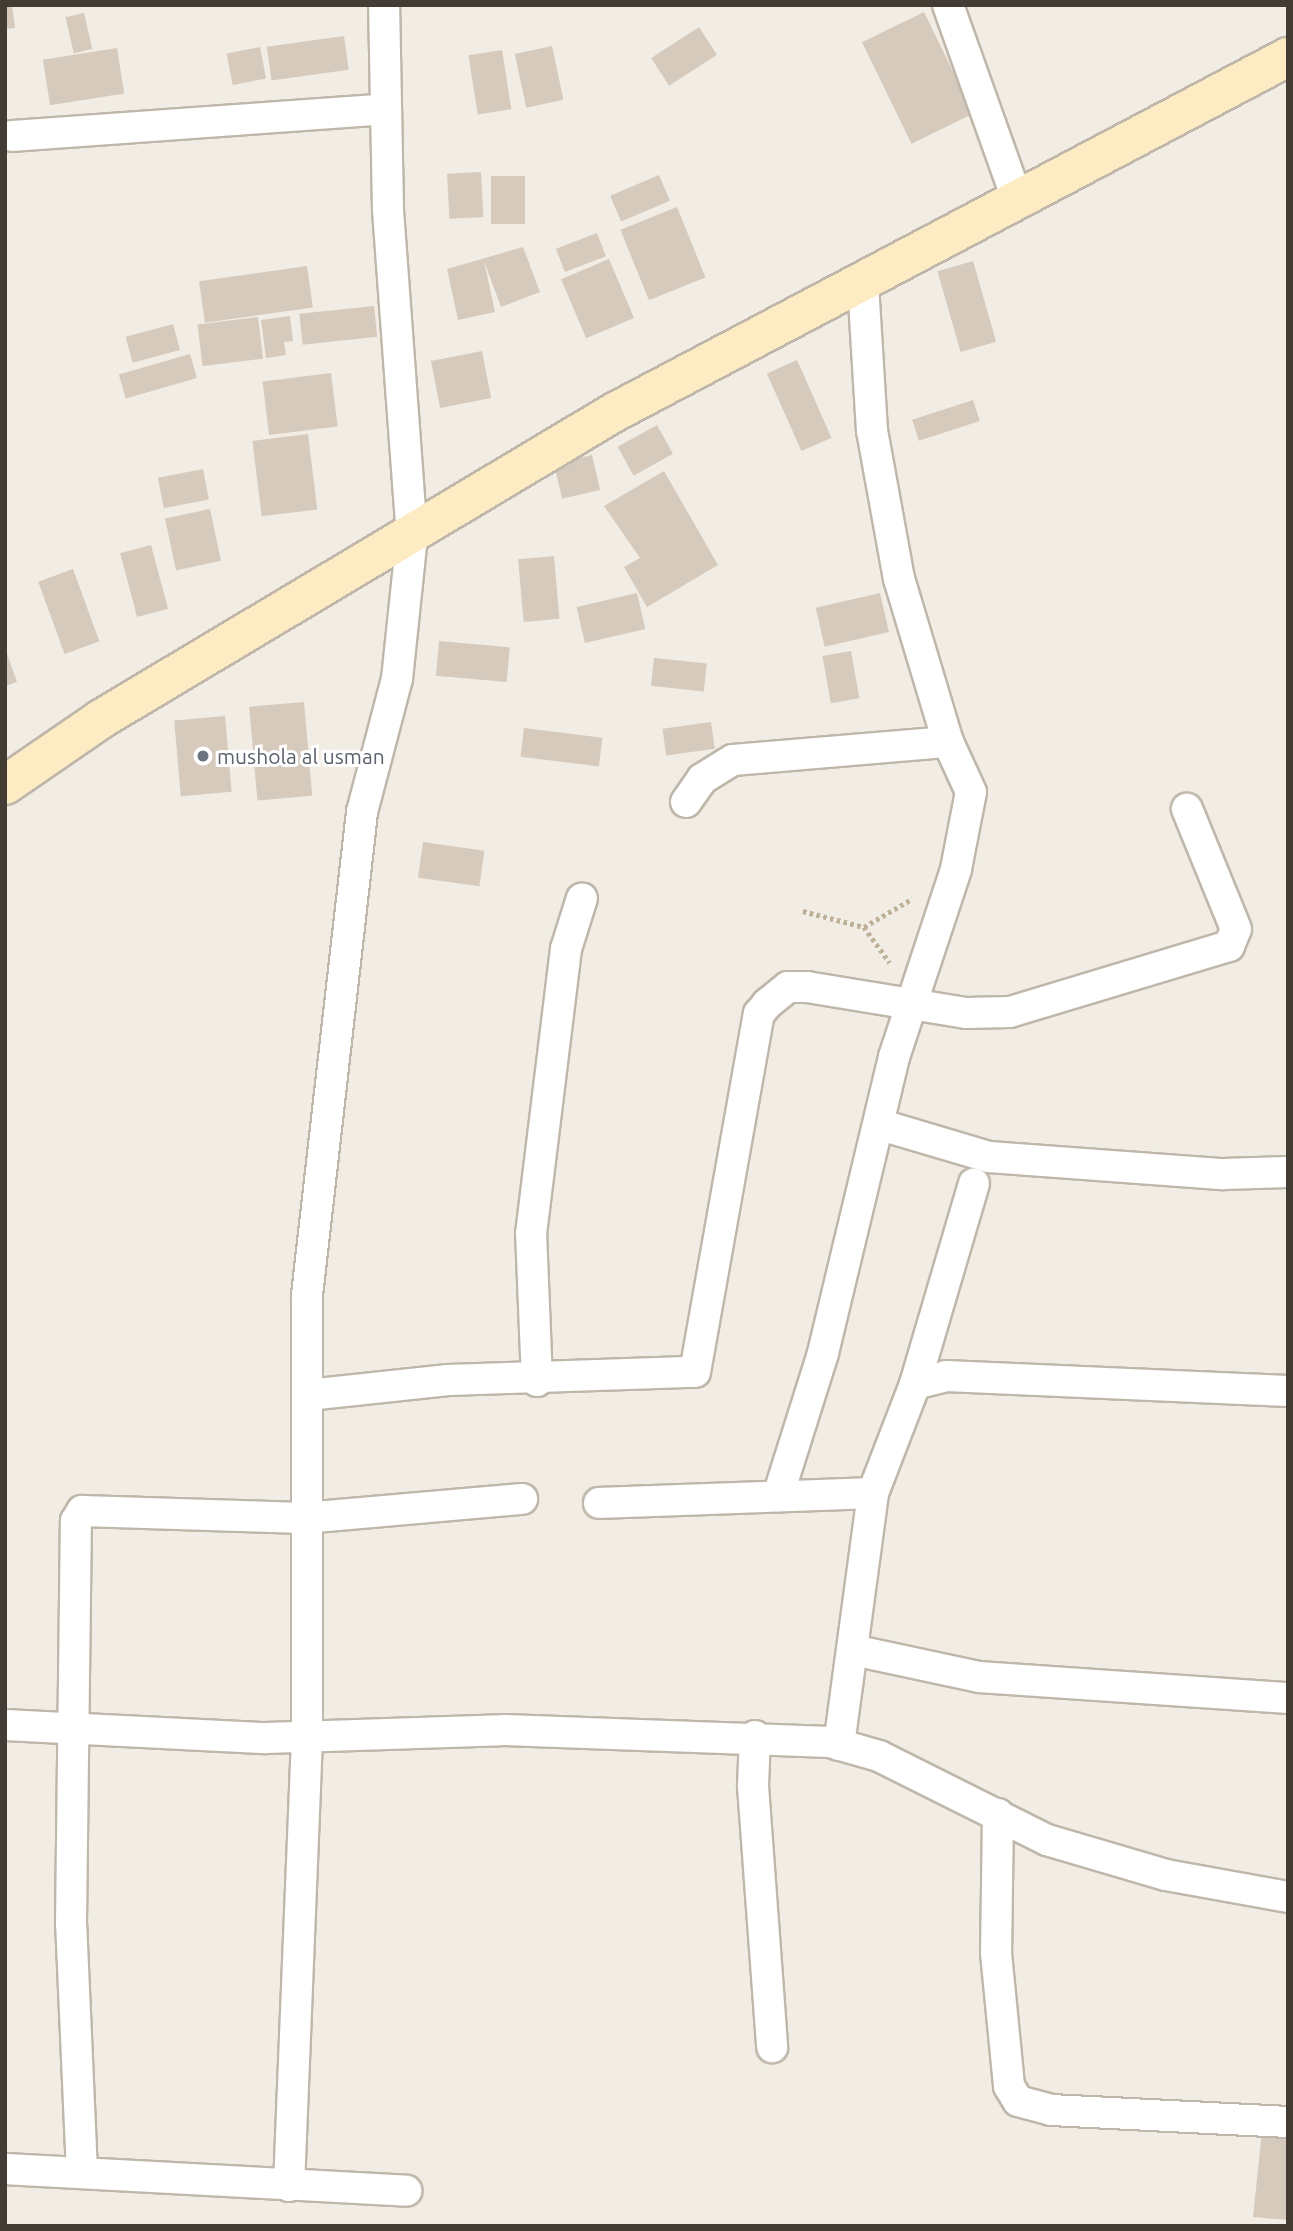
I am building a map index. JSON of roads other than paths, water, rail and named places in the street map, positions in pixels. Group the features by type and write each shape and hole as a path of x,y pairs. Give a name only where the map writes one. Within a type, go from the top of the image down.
{"main road":[{"path":"5,785 101,719 412,537 614,413 863,284 1016,196 1288,57"}],"street":[{"path":"289,2186 307,1737 304,1518 308,1395 307,1294 337,994 362,812 397,679 412,537 386,109 384,5"},
{"path":"948,5 1016,196"},
{"path":"12,136 386,109"},
{"path":"778,1496 823,1353 915,991 956,869 971,792 948,742 899,579 874,445 863,284"},
{"path":"686,802 702,779 733,760 948,742"},
{"path":"308,1395 448,1380 537,1381 695,1372 759,1014 788,987 915,991 966,1013 1010,1012 1229,946 1236,929 1187,808"},
{"path":"537,1381 531,1234 564,961 582,898"},
{"path":"881,1125 989,1157 1223,1174 1288,1172"},
{"path":"839,1745 873,1493 915,1384 974,1184"},
{"path":"915,1384 946,1376 1288,1391"},
{"path":"600,1503 873,1493"},
{"path":"82,2173 71,1923 71,1726 76,1521 82,1511 304,1518 522,1499"},
{"path":"853,1650 979,1677 1288,1698"},
{"path":"5,1724 307,1737 505,1730 755,1736 839,1745 879,1756 1046,1840 1166,1875 1288,1897"},
{"path":"755,1736 753,1786 772,2047"},
{"path":"998,1814 996,1953 1009,2086 1018,2101 1051,2110 1288,2122"},
{"path":"5,2169 406,2191"}],"place":[{"name":"mushola al usman","path":"203,756"}]}
